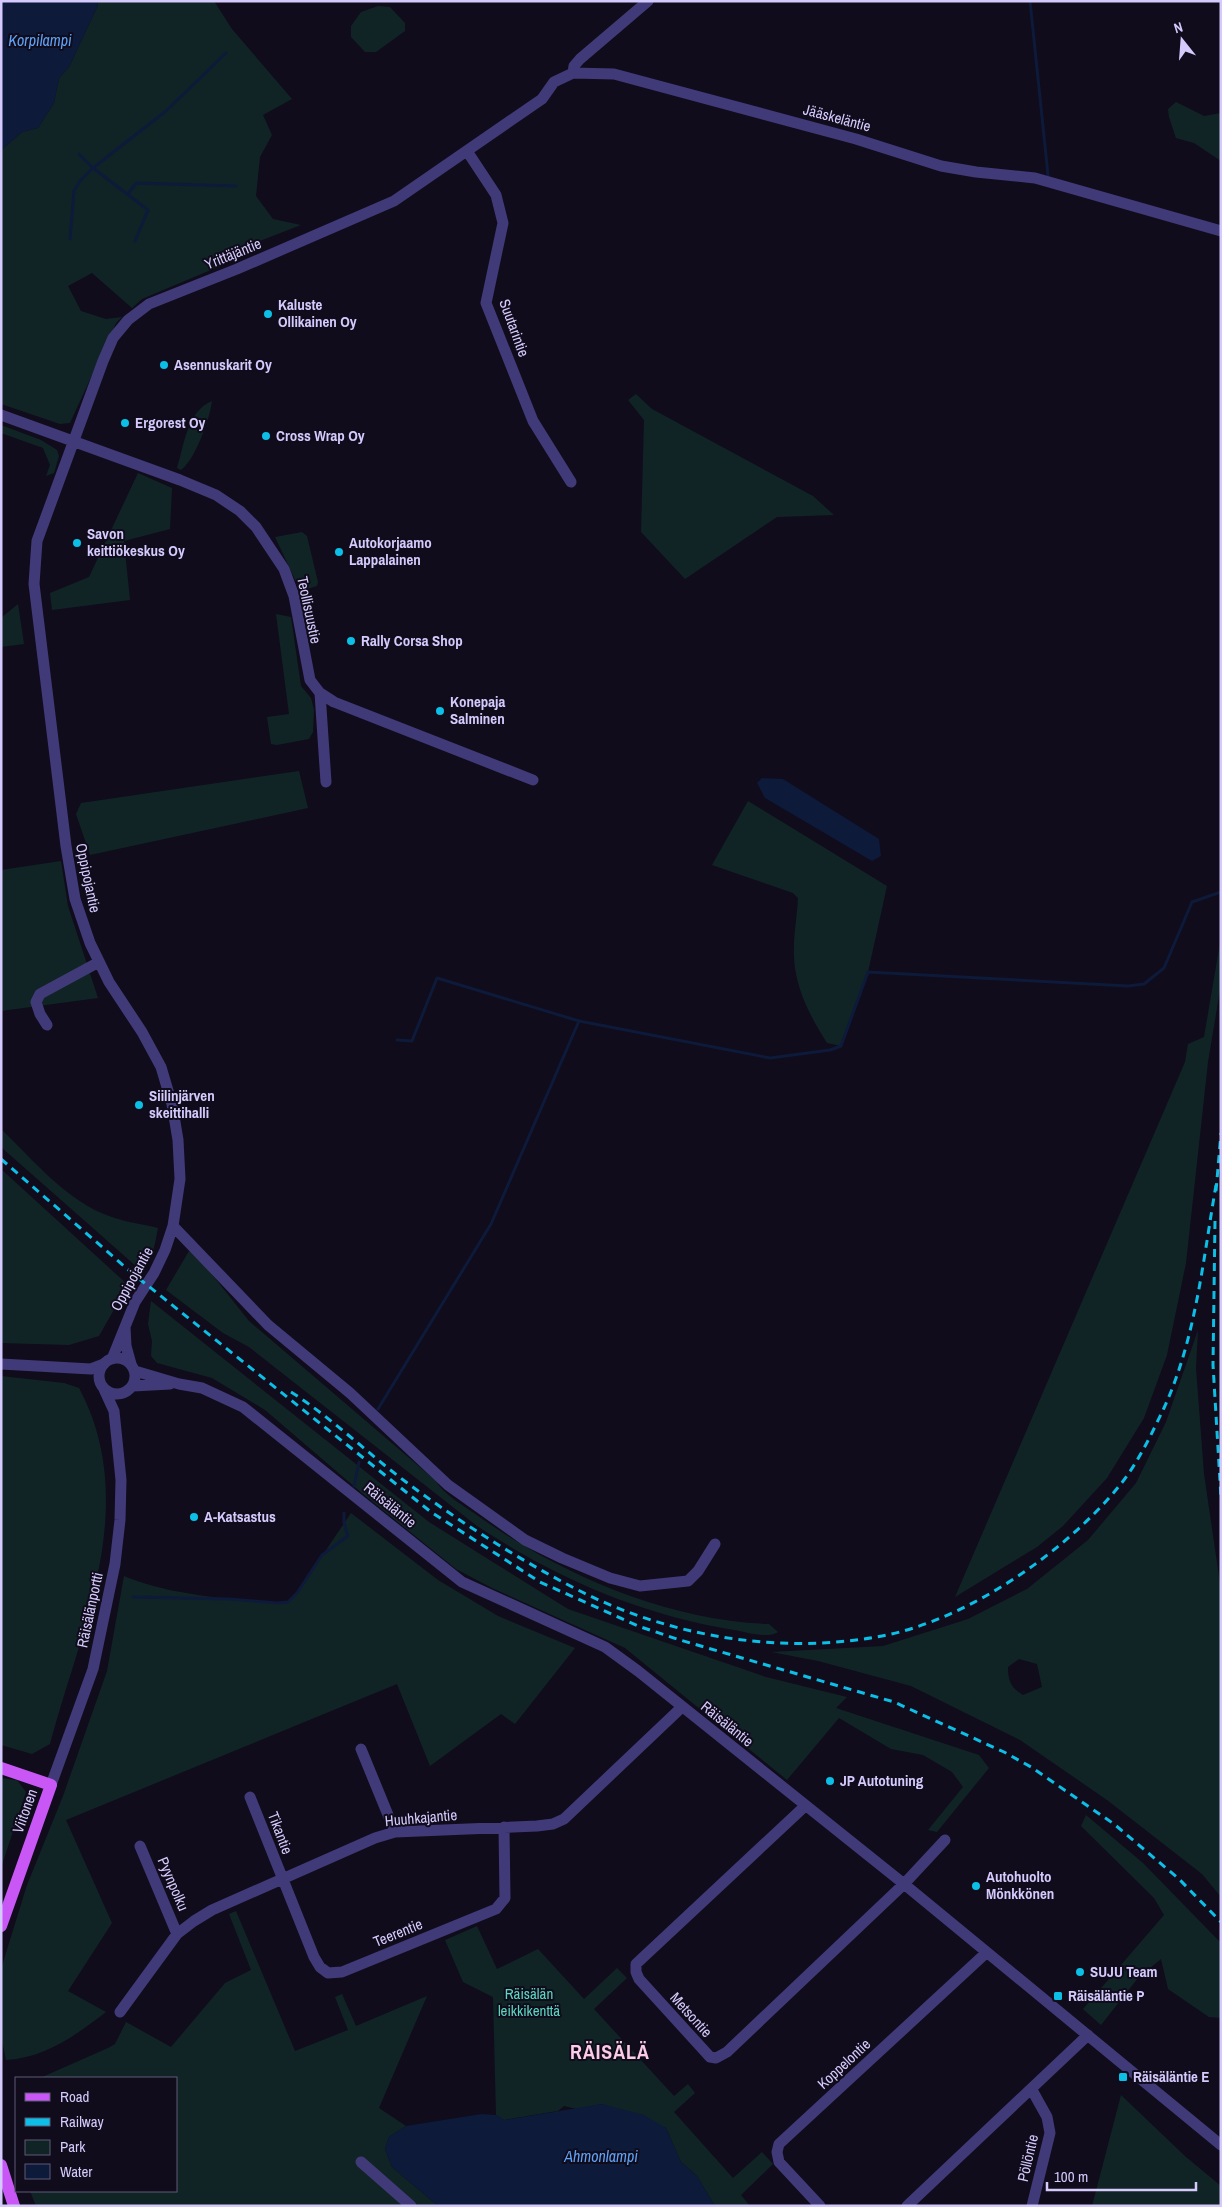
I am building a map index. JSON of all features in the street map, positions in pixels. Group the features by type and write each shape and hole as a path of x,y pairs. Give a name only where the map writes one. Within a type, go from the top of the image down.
{"main road":[{"name":"Viitonen","path":"1,1768 51,1785 1,1926"},
{"path":"1,2164 14,2206"}],"street":[{"path":"467,151 542,99 554,82 573,73 574,66 580,59 648,1"},
{"name":"Jääskeläntie","path":"573,73 614,74 856,139 941,166 976,172 1035,178 1221,231"},
{"name":"Yrittäjäntie","path":"74,443 113,338 128,320 149,304 297,244 394,201 467,151"},
{"name":"Suutarintie","path":"467,151 496,195 503,223 486,303 533,421 571,482"},
{"name":"Teollisuustie","path":"1,415 180,480 216,495 240,510 271,547 287,575 294,596 310,680 320,693"},
{"name":"Oppipojantie","path":"74,443 38,541 34,598 66,846 75,899 90,943 109,982 142,1032 161,1067 172,1104 178,1140 180,1178 173,1226 165,1250 154,1273 135,1302 108,1361"},
{"path":"320,693 334,702 533,780"},
{"path":"320,693 326,782"},
{"path":"47,1025 40,1014 36,1002 40,994 99,962"},
{"path":"173,1226 268,1325 350,1393 448,1485 525,1540 594,1571 640,1586 688,1581 698,1572 715,1544"},
{"path":"117,1434 122,1401 130,1388 133,1368 126,1346 125,1323"},
{"path":"1,1364 91,1369 108,1361 122,1359 133,1368 179,1384"},
{"path":"108,1361 101,1369 101,1384 114,1411 117,1434"},
{"path":"62,1368 90,1374 107,1391 118,1394 130,1388 179,1384"},
{"name":"Räisäläntie","path":"179,1384 202,1388 243,1407 462,1582 605,1647 804,1807 904,1884 1221,2145"},
{"name":"Räisälänportti","path":"51,1785 93,1669 114,1564 120,1520 121,1480 117,1434"},
{"name":"Huuhkajantie","path":"120,2012 177,1934 212,1910 375,1838 394,1832 545,1825 564,1819 682,1707"},
{"path":"361,1749 394,1832"},
{"name":"Tikantie","path":"250,1797 282,1879"},
{"name":"Metsontie","path":"804,1807 636,1964 637,1977 707,2055 716,2058 727,2052 904,1884"},
{"name":"Teerentie","path":"282,1879 320,1967 328,1973 342,1972 496,1909 505,1898 504,1827"},
{"path":"904,1884 945,1840"},
{"name":"Pyynpolku","path":"140,1846 177,1934"},
{"name":"Koppelontie","path":"820,2206 779,2162 777,2152 780,2144 986,1953"},
{"path":"907,2206 1032,2090 1088,2035"},
{"name":"Pöllöntie","path":"1032,2090 1048,2117 1050,2133 1032,2206"},
{"path":"361,2162 406,2205"}],"green space":[{"path":"97,1 214,1 232,29 292,99 263,115 272,135 260,157 256,196 273,219 301,225 247,246 237,259 142,299 132,308 92,273 68,286 81,311 106,319 122,317 116,323 70,423 60,424 1,404 1,150 22,132 38,128 54,103 59,78 69,67 98,5"},
{"path":"378,6 390,7 405,23 405,31 376,52 365,52 351,37 351,26 361,12"},
{"path":"1176,102 1204,116 1221,113 1221,161 1194,143 1176,138 1168,109"},
{"path":"636,394 652,409 813,496 834,515 777,517 685,579 641,532 644,420 628,400"},
{"path":"212,401 201,438 186,465 181,470 177,468 192,421 204,406"},
{"path":"1,425 41,440 57,450 59,456 54,473 46,476 50,465 43,448 1,433"},
{"path":"138,473 172,488 170,529 124,541 130,600 52,610 50,593 89,577"},
{"path":"302,532 307,536 318,582 317,586 303,590 299,588 275,537"},
{"path":"18,604 24,644 1,647 1,618"},
{"path":"276,614 291,617 301,686 311,698 314,710 313,732 309,739 277,745 271,744 267,717 289,714"},
{"path":"299,771 308,808 90,855 76,814 81,803"},
{"path":"748,801 887,886 868,972 841,1046 827,1043 810,1013 797,980 794,950 798,898 793,893 712,865"},
{"path":"61,861 68,906 98,998 1,1011 1,870"},
{"path":"1221,937 1221,984 1208,1062 1186,1263 1167,1355 1144,1418 1107,1478 1063,1526 1037,1547 955,1597 1185,1062 1188,1044 1204,1037"},
{"path":"1,1129 51,1178 79,1201 115,1218 158,1228 152,1255 146,1265 142,1269 137,1267 1,1147"},
{"path":"1,1169 128,1285 99,1336 69,1345 1,1343"},
{"path":"189,1251 198,1257 249,1321 435,1480 450,1496 513,1539 582,1576 655,1604 731,1621 769,1624 778,1632 769,1635 751,1633 699,1623 632,1604 569,1578 507,1545 477,1526 249,1347 223,1333 166,1290"},
{"path":"151,1301 429,1522 568,1609 766,1677 847,1697 836,1708 979,1755 989,1768 937,1832 928,1830 963,1787 952,1772 923,1755 891,1749 839,1718 787,1780 625,1648 492,1588 456,1569 363,1494 265,1410 212,1378 157,1363 151,1356 152,1341 148,1324"},
{"path":"1198,1330 1196,1368 1204,1474 1221,1590 1221,1897 1202,1874 1107,1800 1020,1740 911,1686 818,1661 771,1652 883,1646 968,1619 1027,1589 1088,1540 1136,1483 1166,1422","holes":["1019,1659 1037,1664 1042,1687 1023,1695 1011,1684 1008,1667"]},
{"path":"1,1376 64,1383 79,1388 97,1432 105,1476 105,1521 99,1566 89,1611 50,1744 32,1754 1,1745"},
{"path":"351,1513 438,1580 498,1616 575,1648 515,1724 501,1714 430,1766 397,1684 66,1820 112,1923 68,1991 106,2012 71,2037 47,2050 34,2055 6,2060 1,2035 1,1969 27,1885 63,1796 107,1671 124,1576 179,1592 239,1600 288,1602 297,1593"},
{"path":"1,1778 17,1780 26,1792 1,1868"},
{"path":"1086,1815 1143,1863 1221,1943 1221,2018 1209,2017 1168,1989 1161,1959 1138,1978 1101,2025 1083,2009 1164,1915 1154,1898 1081,1826"},
{"path":"236,1911 295,2051 348,2030 335,1997 342,1994 356,2026 427,1996 379,2108 406,2126 389,2137 385,2149 392,2167 438,2206 36,2206 30,2192 178,2192 178,2077 42,2077 115,2044 126,2022 171,2047 225,1983 251,1970 229,1914"},
{"name":"Räisälän leikkikenttä","path":"477,1926 497,1969 538,1949 584,1999 617,1968 627,1978 594,2009 674,2096 688,2084 695,2093 674,2112 733,2178 762,2152 773,2164 741,2195 750,2206 715,2206 697,2176 681,2162 666,2128 602,2104 577,2109 564,2106 558,2111 504,2120 496,2115 493,1997 463,1982 445,1940"},
{"path":"1121,2095 1186,2157 1221,2186 1221,2206 1092,2206"}],"water":[{"name":"Korpilampi","path":"1,1 97,1 98,5 69,67 59,78 54,103 38,128 22,132 1,150"},
{"path":"762,778 783,779 879,839 881,856 872,861 765,798 757,783"},
{"name":"Ahmonlampi","path":"602,2104 644,2115 666,2128 681,2162 697,2176 715,2206 438,2206 392,2167 385,2149 389,2137 406,2126 481,2114 496,2115 505,2120"}],"waterway":[{"path":"1030,1 1048,175"},
{"path":"70,239 74,191 80,181 93,168 166,111 226,53"},
{"path":"79,154 93,168 148,210 135,241"},
{"path":"128,194 136,183 236,186"},
{"path":"397,1040 412,1041 437,978 579,1021 770,1058 830,1050 841,1046 868,972 1128,986 1144,984 1164,968 1192,902 1221,892"},
{"path":"378,1409 491,1224 579,1021"},
{"path":"354,1486 359,1462"},
{"path":"133,1597 288,1602 297,1593 322,1555 348,1536 344,1523 344,1513"}],"railway":[{"path":"1216,1191 1221,1133"},
{"path":"1,1159 132,1273 431,1512 540,1582 638,1626 894,1702 1004,1752 1031,1767 1114,1824 1179,1879 1221,1922"},
{"path":"291,1392 321,1413 406,1482 469,1526 556,1578 613,1606 650,1620 727,1638 805,1643 844,1641 882,1636 914,1628 947,1615 1013,1580 1072,1535 1098,1510 1127,1476 1144,1448 1164,1408 1184,1354 1197,1298 1216,1185"},
{"path":"1215,1221 1213,1365 1221,1498"}],"place":[{"name":"Kaluste Ollikainen Oy","path":"268,314"},
{"name":"Asennuskarit Oy","path":"164,365"},
{"name":"Ergorest Oy","path":"125,423"},
{"name":"Cross Wrap Oy","path":"266,436"},
{"name":"Savon keittiökeskus Oy","path":"77,543"},
{"name":"Autokorjaamo Lappalainen","path":"339,552"},
{"name":"Rally Corsa Shop","path":"351,641"},
{"name":"Konepaja Salminen","path":"440,711"},
{"name":"Siilinjärven skeittihalli","path":"139,1105"},
{"name":"A-Katsastus","path":"194,1517"},
{"name":"JP Autotuning","path":"830,1781"},
{"name":"Autohuolto Mönkkönen","path":"976,1886"},
{"name":"SUJU Team","path":"1080,1972"},
{"name":"Räisäläntie P","path":"1058,1996"},
{"name":"Räisäläntie E","path":"1123,2077"}],"district":[{"name":"RÄISÄLÄ","path":"610,2052"}]}
